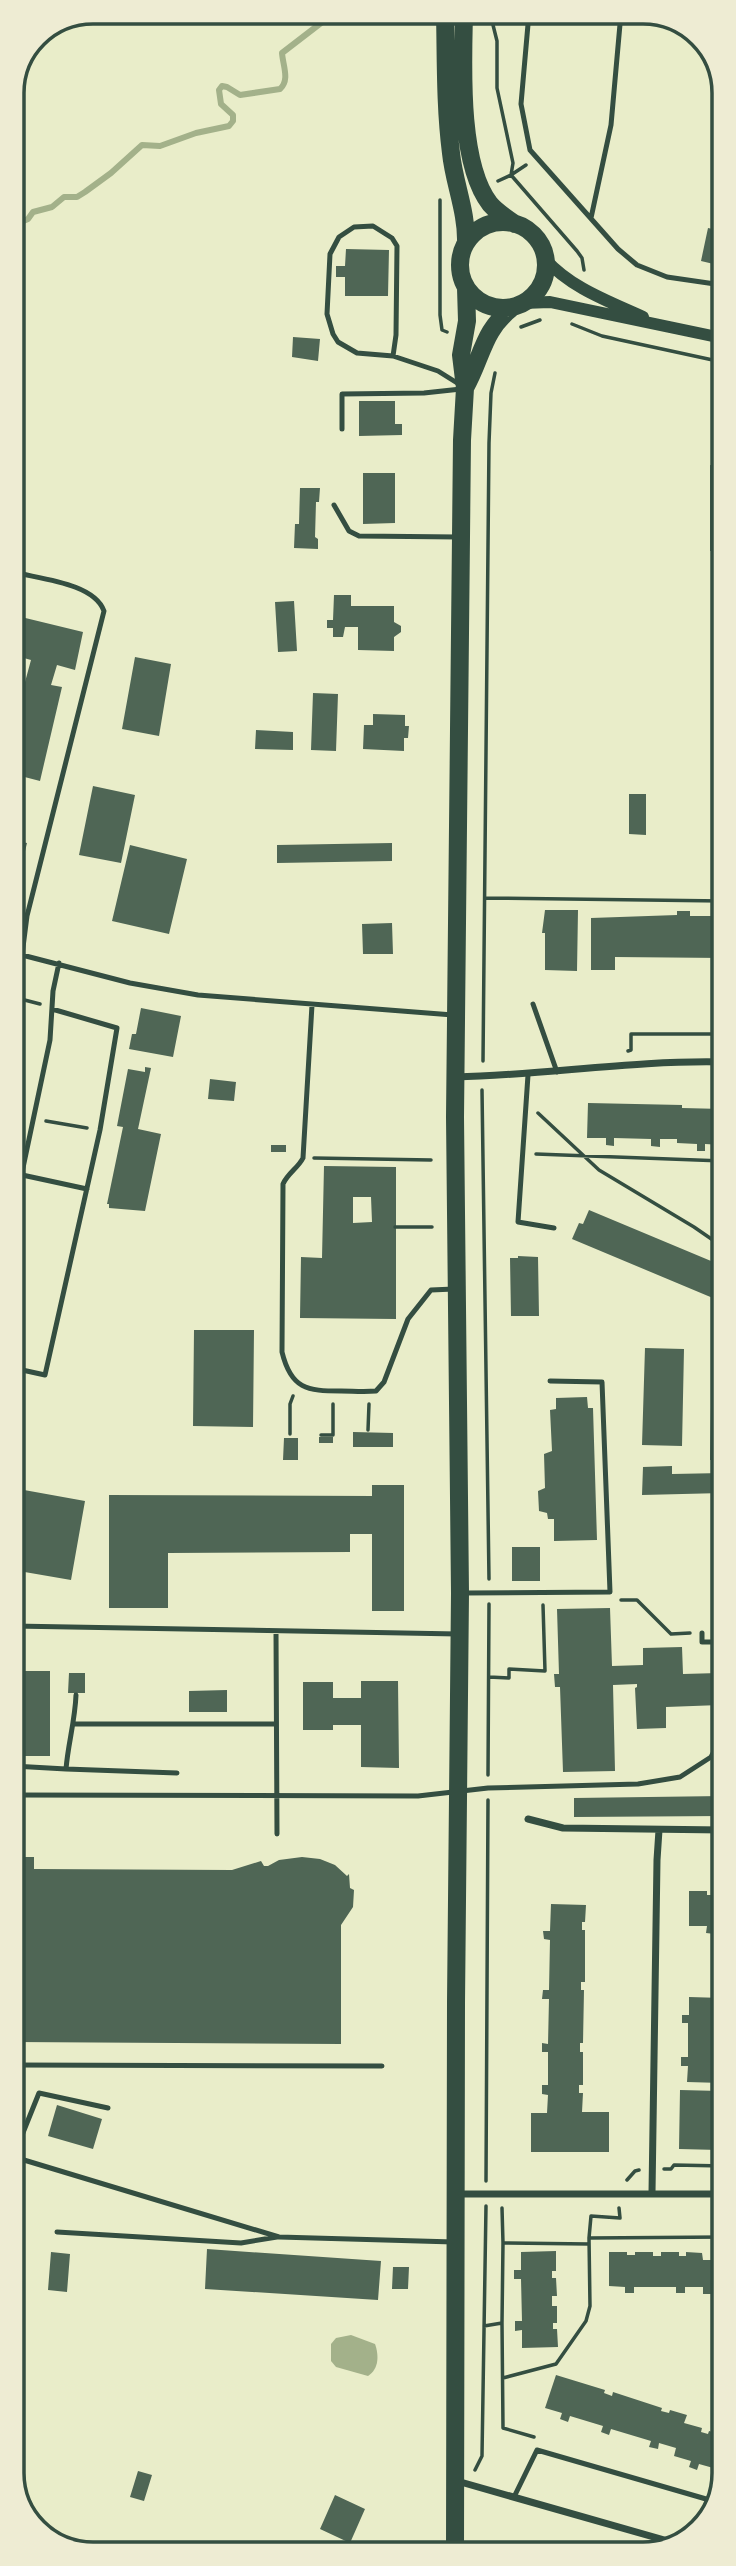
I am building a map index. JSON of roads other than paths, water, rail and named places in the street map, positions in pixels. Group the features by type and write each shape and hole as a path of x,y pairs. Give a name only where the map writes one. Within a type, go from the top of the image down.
{"main road":[{"path":"445,25 447,116 451,155 465,216 466,243 460,265 466,288 465,337 461,355 465,388 462,440 456,1015 460,1593 455,2194 465,2483 457,2542"},
{"path":"464,25 467,131 481,188 496,210 537,239 545,260 542,283 534,295 503,315 489,332 465,388"},
{"path":"466,243 474,233 490,224 515,224"},
{"path":"466,288 475,298 487,305 500,308 518,305"}],"street":[{"path":"545,260 561,276 580,287 662,326"},
{"path":"518,305 550,302 712,336"},
{"path":"456,1077 528,1075 712,1062"},
{"path":"528,1819 563,1828 712,1830"},
{"path":"652,2193 659,1830"},
{"path":"455,2194 712,2194"},
{"path":"465,2483 661,2539"}],"lane":[{"path":"528,25 521,104 530,150 618,249 637,265 667,277 712,284"},
{"path":"591,218 611,125 620,25"},
{"path":"393,356 397,246 383,230 373,226 354,227 339,237 330,254 327,314 329,326 338,342 357,353 393,356 438,371 465,388"},
{"path":"342,429 342,394 424,393 465,388"},
{"path":"334,505 349,531 359,536 461,537"},
{"path":"24,575 84,590 101,602 104,611 27,916 24,939"},
{"path":"24,955 130,983 198,995 456,1015"},
{"path":"24,1164 50,1040 59,963"},
{"path":"533,1004 557,1072"},
{"path":"312,1005 303,1158 299,1166 286,1176 283,1184 282,1352 288,1370 298,1384 312,1390 370,1391 381,1388 408,1319 431,1290 457,1289"},
{"path":"24,1370 44,1375 100,1130 117,1028 52,1009"},
{"path":"528,1075 518,1222 554,1227"},
{"path":"24,1175 87,1189"},
{"path":"460,1593 610,1592 602,1382 550,1381"},
{"path":"24,1626 459,1634"},
{"path":"276,1630 277,1834"},
{"path":"702,1633 702,1642 712,1642"},
{"path":"66,1769 68,1746 75,1724 76,1695"},
{"path":"75,1724 276,1724"},
{"path":"24,1795 418,1796 488,1788 638,1784 680,1777 712,1755"},
{"path":"24,1767 177,1773"},
{"path":"24,2065 382,2066"},
{"path":"24,2131 39,2093 108,2108"},
{"path":"24,2159 279,2237"},
{"path":"57,2232 241,2243 279,2237 456,2242"},
{"path":"514,2497 537,2450 706,2499"}],"waterway":[{"path":"24,221 33,212 52,207 64,197 77,197 85,192 142,145 160,146 196,133 229,126 233,115 221,104 219,90 222,86 240,95 280,89 285,81 282,53 319,24"}]}
